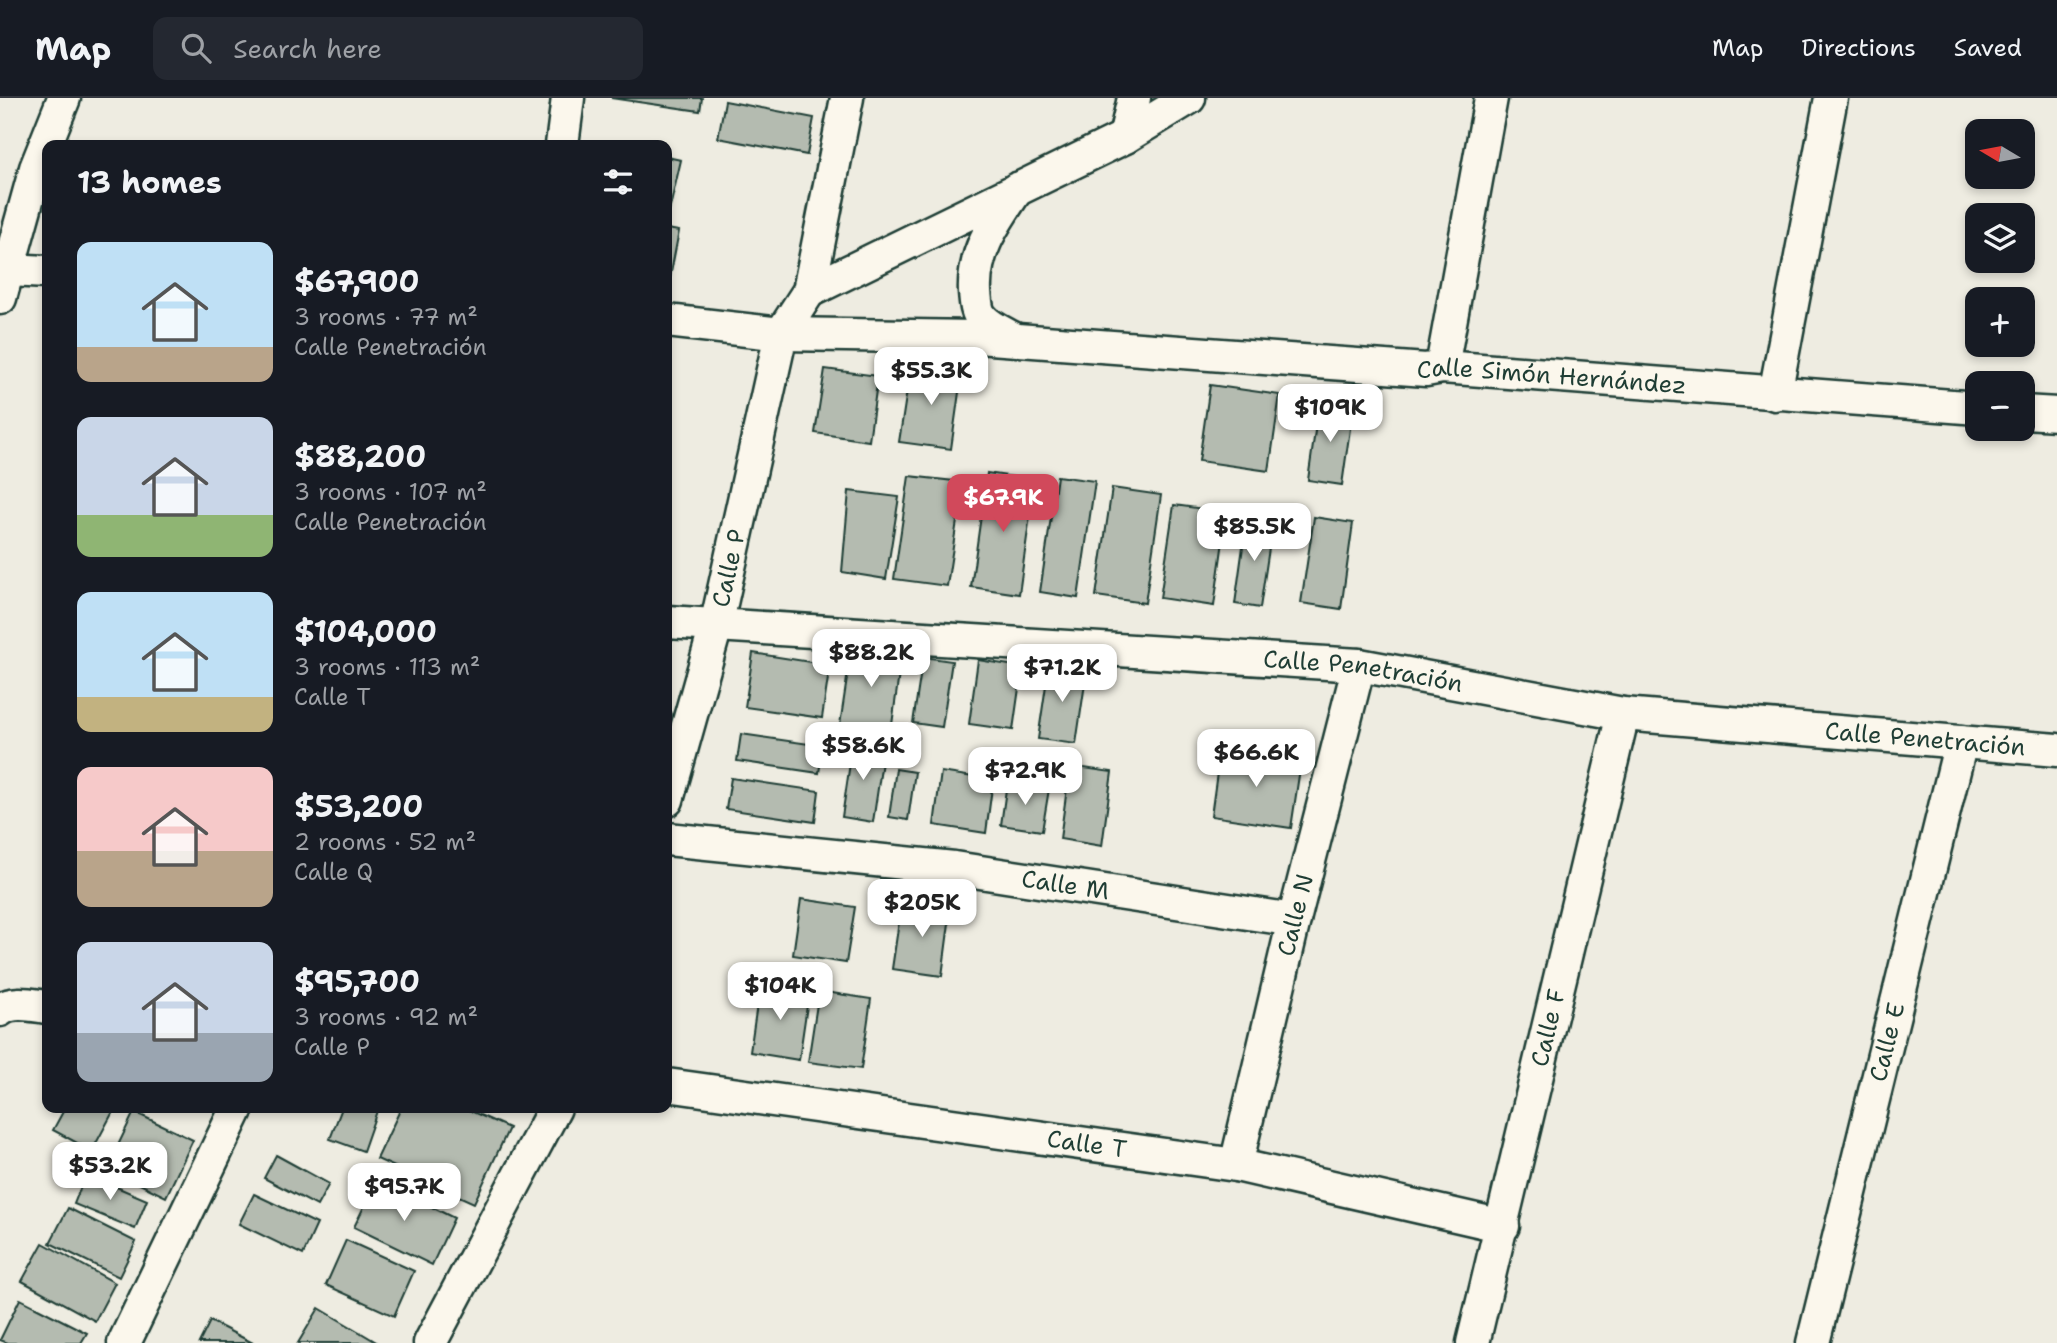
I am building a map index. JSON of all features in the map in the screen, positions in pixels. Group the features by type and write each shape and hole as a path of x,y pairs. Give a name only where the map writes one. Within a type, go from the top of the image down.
{"street":[{"path":"47,140 64,98"},
{"path":"563,140 568,98"},
{"path":"781,334 809,291 847,98"},
{"path":"1125,136 1135,98"},
{"path":"809,291 1125,136 1189,98"},
{"path":"1442,367 1491,98"},
{"path":"1775,394 1831,98"},
{"path":"4,284 42,153"},
{"path":"1015,340 981,318 976,304 975,286 976,269 983,243 1017,189"},
{"path":"4,284 42,273"},
{"name":"Calle Simón Hernández","path":"672,322 781,334 977,337 1426,370 1442,367 1965,407"},
{"name":"Calle P","path":"672,782 716,626 781,334"},
{"path":"2035,413 2057,414"},
{"name":"Calle Penetración","path":"672,622 1359,664 1623,714 1734,721 2057,750"},
{"name":"Calle N","path":"1236,1165 1359,664"},
{"name":"Calle F","path":"1473,1343 1623,714"},
{"name":"Calle E","path":"1813,1343 1961,742"},
{"name":"Calle M","path":"672,840 954,868 1294,920"},
{"path":"0,1010 23,1003 42,1006"},
{"name":"Calle T","path":"672,1086 1236,1165 1503,1226"},
{"path":"124,1343 235,1113"},
{"path":"430,1343 552,1113"}],"building":[{"path":"611,98 702,98 700,111"},
{"path":"725,101 814,118 807,155 718,138"},
{"path":"672,158 681,160 672,199"},
{"path":"672,230 679,231 672,268"},
{"path":"911,364 962,371 951,449 899,442"},
{"path":"825,369 878,376 869,441 815,433"},
{"path":"1210,385 1280,395 1269,471 1199,461"},
{"path":"1319,403 1353,408 1342,485 1308,480"},
{"path":"987,473 1035,480 1019,594 971,587"},
{"path":"909,476 963,482 947,586 894,579"},
{"path":"1057,476 1095,481 1078,598 1040,592"},
{"path":"1112,488 1161,495 1145,603 1096,596"},
{"path":"849,491 899,497 886,579 842,572"},
{"path":"1174,505 1227,512 1214,606 1160,598"},
{"path":"1314,517 1353,523 1341,609 1301,603"},
{"path":"1247,518 1273,522 1260,608 1235,604"},
{"path":"852,645 902,652 891,732 840,725"},
{"path":"753,653 830,665 822,718 745,707"},
{"path":"923,657 952,661 942,727 913,723"},
{"path":"978,660 1022,667 1013,730 969,724"},
{"path":"1049,665 1087,670 1076,744 1038,739"},
{"path":"741,734 823,746 819,773 737,761"},
{"path":"853,743 884,748 873,822 842,817"},
{"path":"1220,751 1301,762 1291,828 1211,816"},
{"path":"1070,766 1112,772 1102,846 1060,839"},
{"path":"896,769 915,772 908,820 889,817"},
{"path":"941,772 993,780 986,833 934,825"},
{"path":"731,778 819,791 815,822 726,809"},
{"path":"1007,782 1049,789 1042,831 1001,825"},
{"path":"801,899 855,907 846,963 793,955"},
{"path":"902,901 951,908 942,976 892,969"},
{"path":"760,984 809,992 799,1060 750,1052"},
{"path":"819,991 871,999 861,1069 808,1062"},
{"path":"62,1113 112,1113 92,1151 53,1130"},
{"path":"134,1113 193,1140 166,1197 107,1168"},
{"path":"340,1113 376,1113 363,1151 330,1139"},
{"path":"399,1113 475,1113 509,1128 474,1203 377,1159"},
{"path":"276,1155 329,1184 317,1206 264,1178"},
{"path":"86,1174 147,1200 135,1229 74,1204"},
{"path":"377,1180 454,1218 432,1265 354,1227"},
{"path":"254,1194 317,1224 303,1255 239,1224"},
{"path":"68,1208 136,1242 119,1277 50,1243"},
{"path":"346,1240 414,1271 394,1316 326,1285"},
{"path":"43,1243 115,1283 95,1321 22,1281"},
{"path":"20,1299 87,1333 81,1343 8,1343 0,1340"},
{"path":"319,1308 378,1343 298,1343"},
{"path":"210,1321 253,1343 199,1343"}]}
